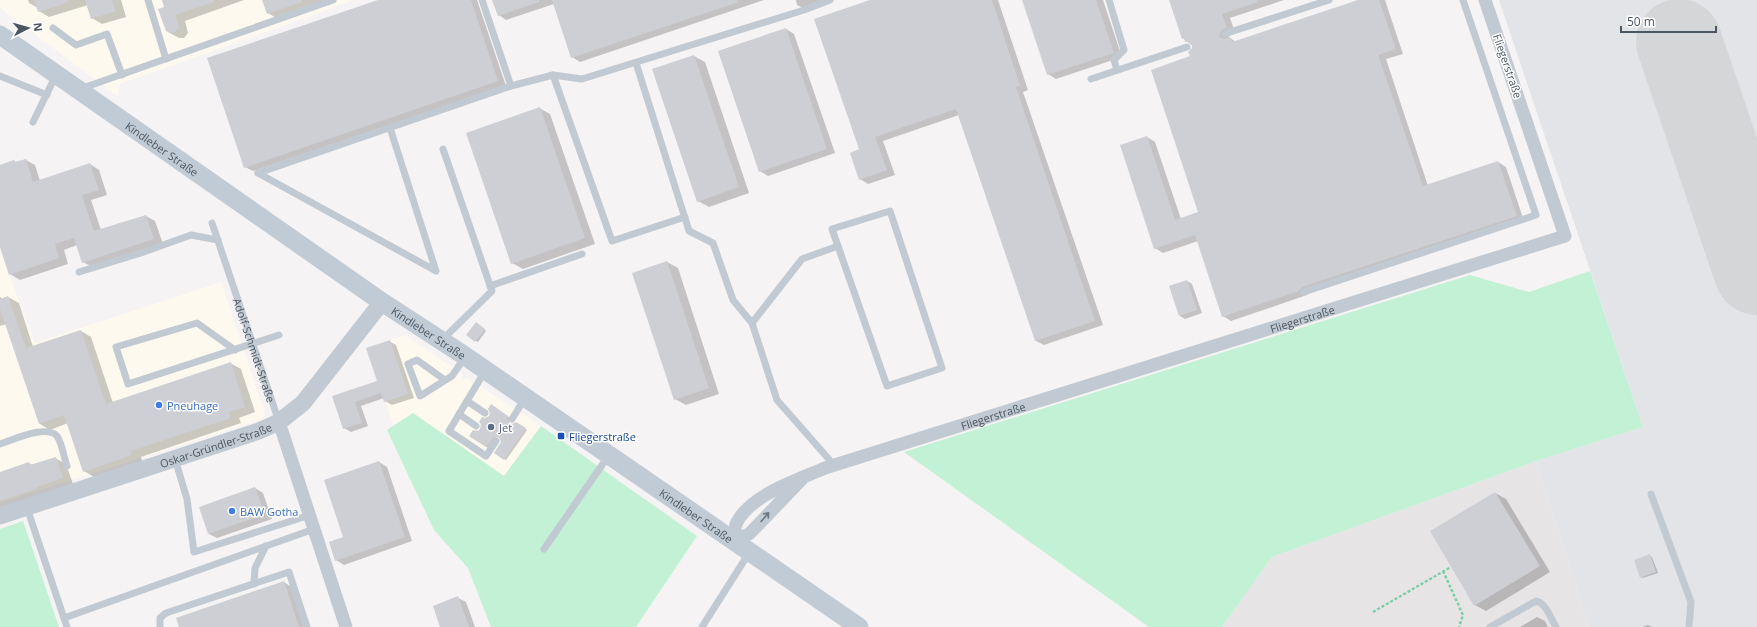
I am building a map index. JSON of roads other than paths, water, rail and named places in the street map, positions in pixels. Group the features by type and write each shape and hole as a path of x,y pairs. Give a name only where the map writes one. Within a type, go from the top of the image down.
{"main road":[{"name":"Kindleber Straße","path":"0,35 382,302 465,356 859,627"}],"street":[{"name":"Fliegerstraße","path":"802,479 749,534 734,540 736,523 752,505 780,487 834,465 1565,236 1486,0"},
{"name":"Oskar-Gründler-Straße","path":"0,516 259,431 279,422 303,403 382,302"},
{"name":"Adolf-Schmidt-Straße","path":"279,422 346,627"}],"lane":[{"path":"148,0 166,59"},
{"path":"78,90 333,0"},
{"path":"482,0 511,86"},
{"path":"390,128 436,271 258,173 511,86 553,75 582,79 804,10 830,0"},
{"path":"1109,0 1124,50 1114,60 1117,70"},
{"path":"1224,34 1329,0"},
{"path":"1304,292 1536,215 1463,0"},
{"path":"53,28 76,45 107,34 122,75"},
{"path":"1090,79 1187,47"},
{"path":"636,63 689,231 713,243 733,300 752,323 777,400 834,465"},
{"path":"33,122 57,75"},
{"path":"553,75 612,241 685,217"},
{"path":"0,76 47,95"},
{"path":"441,340 492,291 443,149"},
{"path":"890,211 942,368 887,386 838,246 832,229 890,211"},
{"name":"Adolf-Schmidt-Straße","path":"212,223 279,422"},
{"path":"79,272 141,253 191,234 218,240"},
{"path":"752,323 802,259 838,246"},
{"path":"490,286 582,254"},
{"path":"235,350 197,323 116,347 128,384 235,350 279,335"},
{"path":"445,380 417,360 408,364 420,396 452,376 465,356"},
{"path":"486,371 449,431 486,456 496,441"},
{"path":"512,419 525,398"},
{"path":"467,401 485,413"},
{"path":"459,414 476,426"},
{"path":"0,444 41,431 53,433 57,437 67,466"},
{"path":"544,549 609,455"},
{"path":"175,458 186,499 194,552 310,515"},
{"path":"1651,494 1691,602 1689,627"},
{"path":"27,507 67,627"},
{"path":"64,618 314,529"},
{"path":"254,584 255,568 266,546"},
{"path":"702,627 750,551"},
{"path":"160,627 160,618 166,613 289,572 307,627"},
{"path":"1490,627 1536,601 1540,602 1545,608 1556,627"}],"place":[{"name":"Pneuhage","path":"159,405"},
{"name":"Jet","path":"491,427"},
{"name":"Fliegerstraße","path":"561,436"},
{"name":"BAW Gotha","path":"232,511"}]}
